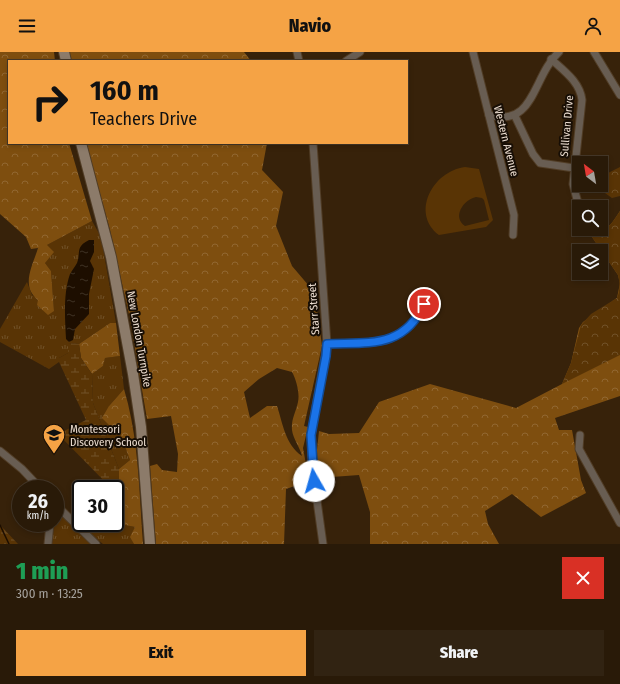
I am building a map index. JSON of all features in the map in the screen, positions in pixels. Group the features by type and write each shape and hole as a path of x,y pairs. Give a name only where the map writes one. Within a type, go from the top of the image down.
{"main road":[{"name":"New London Turnpike","path":"81,144 106,237 133,374 141,428 150,544"}],"street":[{"path":"348,60 360,52"},
{"name":"Western Avenue","path":"473,52 514,215 513,235"},
{"path":"489,115 498,118 515,116 525,109 551,59 559,52"},
{"path":"594,52 620,95"},
{"name":"Sullivan Drive","path":"551,59 577,83 581,90 582,100 575,156"},
{"path":"515,116 533,154 540,163 572,168"},
{"name":"Starr Street","path":"313,144 327,344 311,435 312,465 323,544"},
{"path":"327,344 379,342 394,338 413,324 424,304"},
{"path":"580,435 579,449 620,523"},
{"path":"0,451 22,469 32,480"},
{"path":"64,514 96,544"},
{"path":"48,544 49,532"}],"green space":[{"path":"0,52 54,52 55,60 8,60 8,144 69,144 92,221 47,245 54,252 45,263 51,271 54,311 48,315 37,305 38,300 30,288 29,282 29,275 38,248 31,249 26,237 0,214"},
{"path":"68,52 244,52 250,60 70,60"},
{"path":"86,144 267,144 262,170 283,192 276,226 292,266 315,293 322,346 304,426 308,427 303,448 309,481 286,489 284,544 156,544 150,466 157,464 162,470 177,472 178,454 171,416 147,419 130,319 110,230","holes":["277,368 292,372 295,378 298,398 292,430 302,456 296,451 288,440 277,406 267,406 250,418 244,392 259,379"]},
{"path":"465,167 479,169 493,220 486,227 439,235 430,226 426,216 426,205 429,194 435,184 443,176 454,170","holes":["476,197 484,200 489,220 465,226 459,218 463,205"]},
{"path":"620,167 620,196 612,198 604,192 608,192 608,173"},
{"path":"620,211 620,283 618,275 608,260 608,244 597,244 591,236 608,236 608,227"},
{"path":"620,211 620,355 562,384 571,363 581,325 591,314 617,298 618,295 618,275 608,260 608,244 597,244 591,236 608,236 608,227"},
{"path":"92,221 101,237 116,323 110,323 79,344 68,343 68,353 59,358 59,362 49,369 0,342 0,329 27,282 32,295 54,311 51,271 45,263 47,245"},
{"path":"620,283 620,396 555,418 559,430 572,430 581,480 586,493 541,517 512,494 485,511 488,524 499,544 370,544 370,512 359,475 318,478 317,450 319,431 329,434 359,433 379,402 430,384 516,408 562,384 571,363 579,328 583,322 617,298"},
{"path":"110,323 116,323 120,356 105,358 103,366 92,374 81,358 79,344"},
{"path":"68,343 79,344 81,358 92,374 93,403 119,469 119,480 103,480 58,434 86,420 59,362 59,358 68,353"},
{"path":"120,356 124,389 109,406 110,426 118,428 130,460 119,469 93,403 92,374 103,366 105,358"},
{"path":"124,389 136,446 143,544 134,544 130,537 135,527 124,524 124,480 119,480 119,469 130,460 118,428 110,426 102,418 109,406"},
{"path":"64,515 72,523 72,532 80,532 92,544 52,544 53,532 64,532"},
{"path":"124,524 135,527 131,537 134,544 103,544 90,533 124,532"},
{"path":"0,525 18,544 0,544"}],"water":[{"path":"89,240 94,240 94,252 90,261 94,269 89,294 89,314 75,329 73,340 69,342 66,339 66,290 70,274 77,263 80,247"}],"waterway":[{"path":"0,525 9,544"}],"place":[{"name":"Montessori Discovery School","path":"54,454"}],"route":[{"path":"314,481 311,435 327,344 379,342 394,338 413,324 420,314 424,304"}]}
